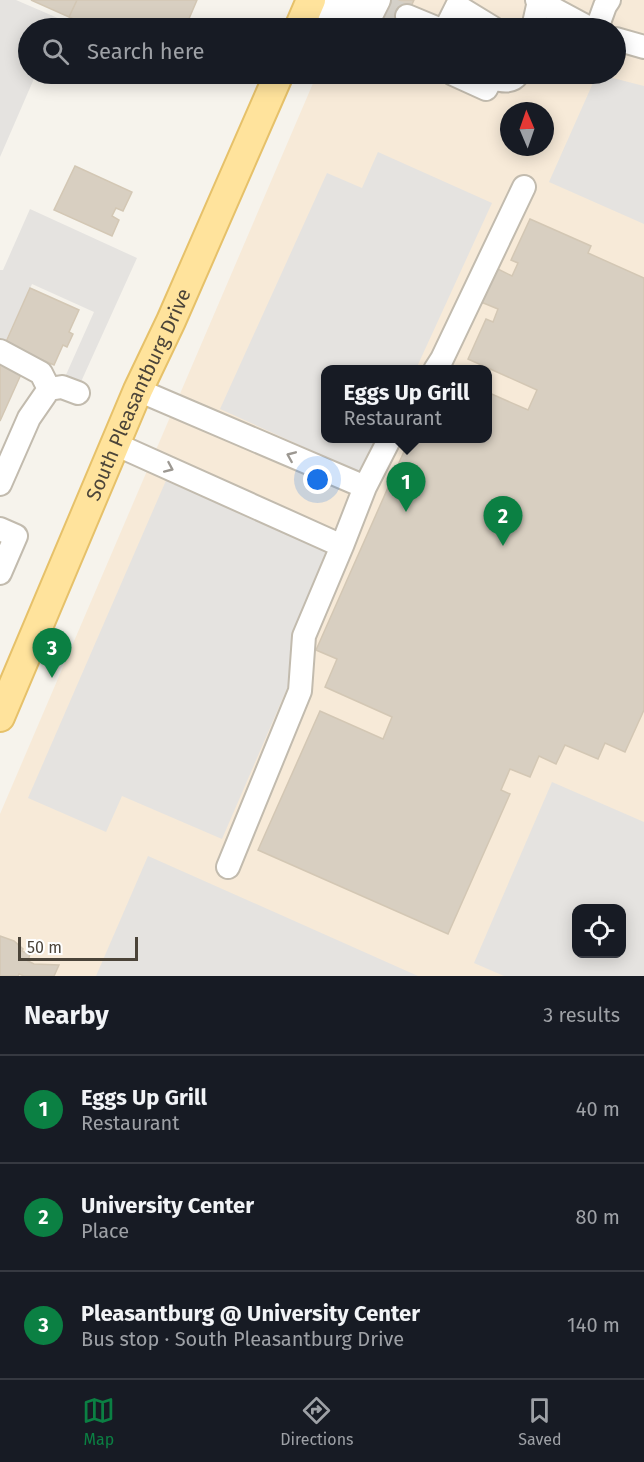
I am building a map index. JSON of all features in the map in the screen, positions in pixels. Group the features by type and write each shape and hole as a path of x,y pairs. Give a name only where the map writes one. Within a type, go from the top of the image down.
{"main road":[{"path":"303,18 311,1"},
{"name":"South Pleasantburg Drive","path":"0,717 138,390 171,321 275,84"}],"street":[{"path":"601,18 609,0"},
{"path":"311,1 327,10 383,5 413,18"},
{"path":"535,18 538,1 571,18"},
{"path":"448,18 452,3 477,18"},
{"path":"371,18 383,5"},
{"path":"626,42 644,47"},
{"path":"475,84 486,89 489,84"},
{"path":"438,365 446,352 524,188"},
{"path":"0,351 41,373 49,390"},
{"path":"0,484 29,418 49,390 62,387 78,393"},
{"path":"138,390 364,487"},
{"path":"228,867 300,691 304,636 364,487 387,443"},
{"path":"115,444 342,546"},
{"path":"0,573 8,533"}],"shaded area":[{"path":"0,0 16,0 58,18 18,18 18,84 32,84 0,157"},
{"path":"351,0 644,0 644,976 0,976 0,814 313,84 626,84 626,18 343,18"},
{"path":"626,81 644,86 644,224 549,182 593,84 626,84"},
{"path":"378,152 492,203 418,365 321,365 321,443 383,443 368,476 220,409 327,173 362,188"},
{"path":"30,209 137,258 80,384 65,377 94,312 32,284 0,353 0,270 3,270"},
{"path":"171,469 349,545 222,839 122,796 106,832 28,798"},
{"path":"552,782 644,822 644,976 504,976 474,963"},
{"path":"148,856 418,976 96,976"}],"building":[{"path":"31,0 77,0 69,17"},
{"path":"77,0 197,0 189,18 69,17"},
{"path":"392,0 414,0 406,18 384,18"},
{"path":"75,166 132,192 123,211 116,208 112,216 119,220 112,236 54,210"},
{"path":"530,219 591,246 588,253 644,278 644,710 625,752 605,743 598,759 565,745 556,764 539,756 530,777 510,769 501,790 510,794 448,934 258,850 320,711 383,739 392,717 325,687 337,659 316,650 408,443 492,443 492,394 528,410 537,390 492,370 492,365 481,365 468,359 486,319 493,322 498,309 481,302 496,268 512,276 518,263 511,260"},
{"path":"30,288 79,310 69,332 73,334 67,347 63,345 54,365 5,344"},
{"path":"0,360 23,370 0,421"},
{"path":"0,936 14,941 23,949 22,951 30,954 28,961 34,964 59,965 54,976 19,974 18,976 0,976"}],"tunnel":[{"path":"388,8 407,16"}],"place":[{"name":"Eggs Up Grill","path":"406,512"},
{"name":"University Center","path":"503,546"},
{"name":"Pleasantburg @ University Center","path":"52,678"}]}
